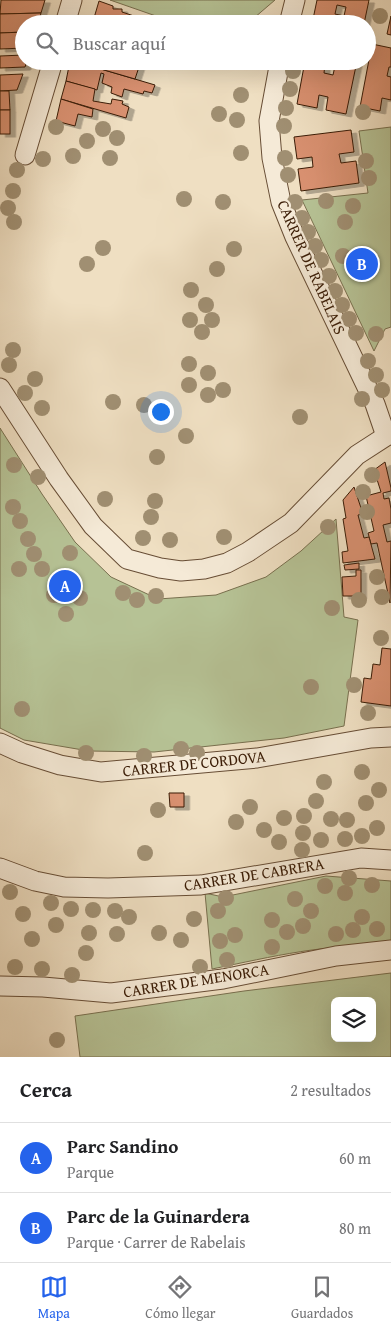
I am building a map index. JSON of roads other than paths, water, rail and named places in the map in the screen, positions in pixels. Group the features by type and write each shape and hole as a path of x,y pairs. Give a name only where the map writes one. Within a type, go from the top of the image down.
{"street":[{"path":"67,15 72,0"},
{"path":"291,15 295,0"},
{"path":"25,155 50,70"},
{"name":"CARRER DE RABELAIS","path":"278,70 270,121 272,158 280,202 388,434"},
{"path":"0,388 59,479 93,526 127,559 160,568 181,571 204,569 227,563 291,523 357,455 388,434"},
{"name":"CARRER DE CORDOVA","path":"0,742 60,765 101,772 257,758 371,738 391,737"},
{"name":"CARRER DE CABRERA","path":"0,868 35,881 54,885 108,888 201,885 361,858 391,860"},
{"name":"CARRER DE MENORCA","path":"0,986 43,987 111,993 223,979 336,956 391,950"}],"place":[{"name":"Parc de la Guinardera","path":"362,264"},
{"name":"Parc Sandino","path":"65,586"}]}
